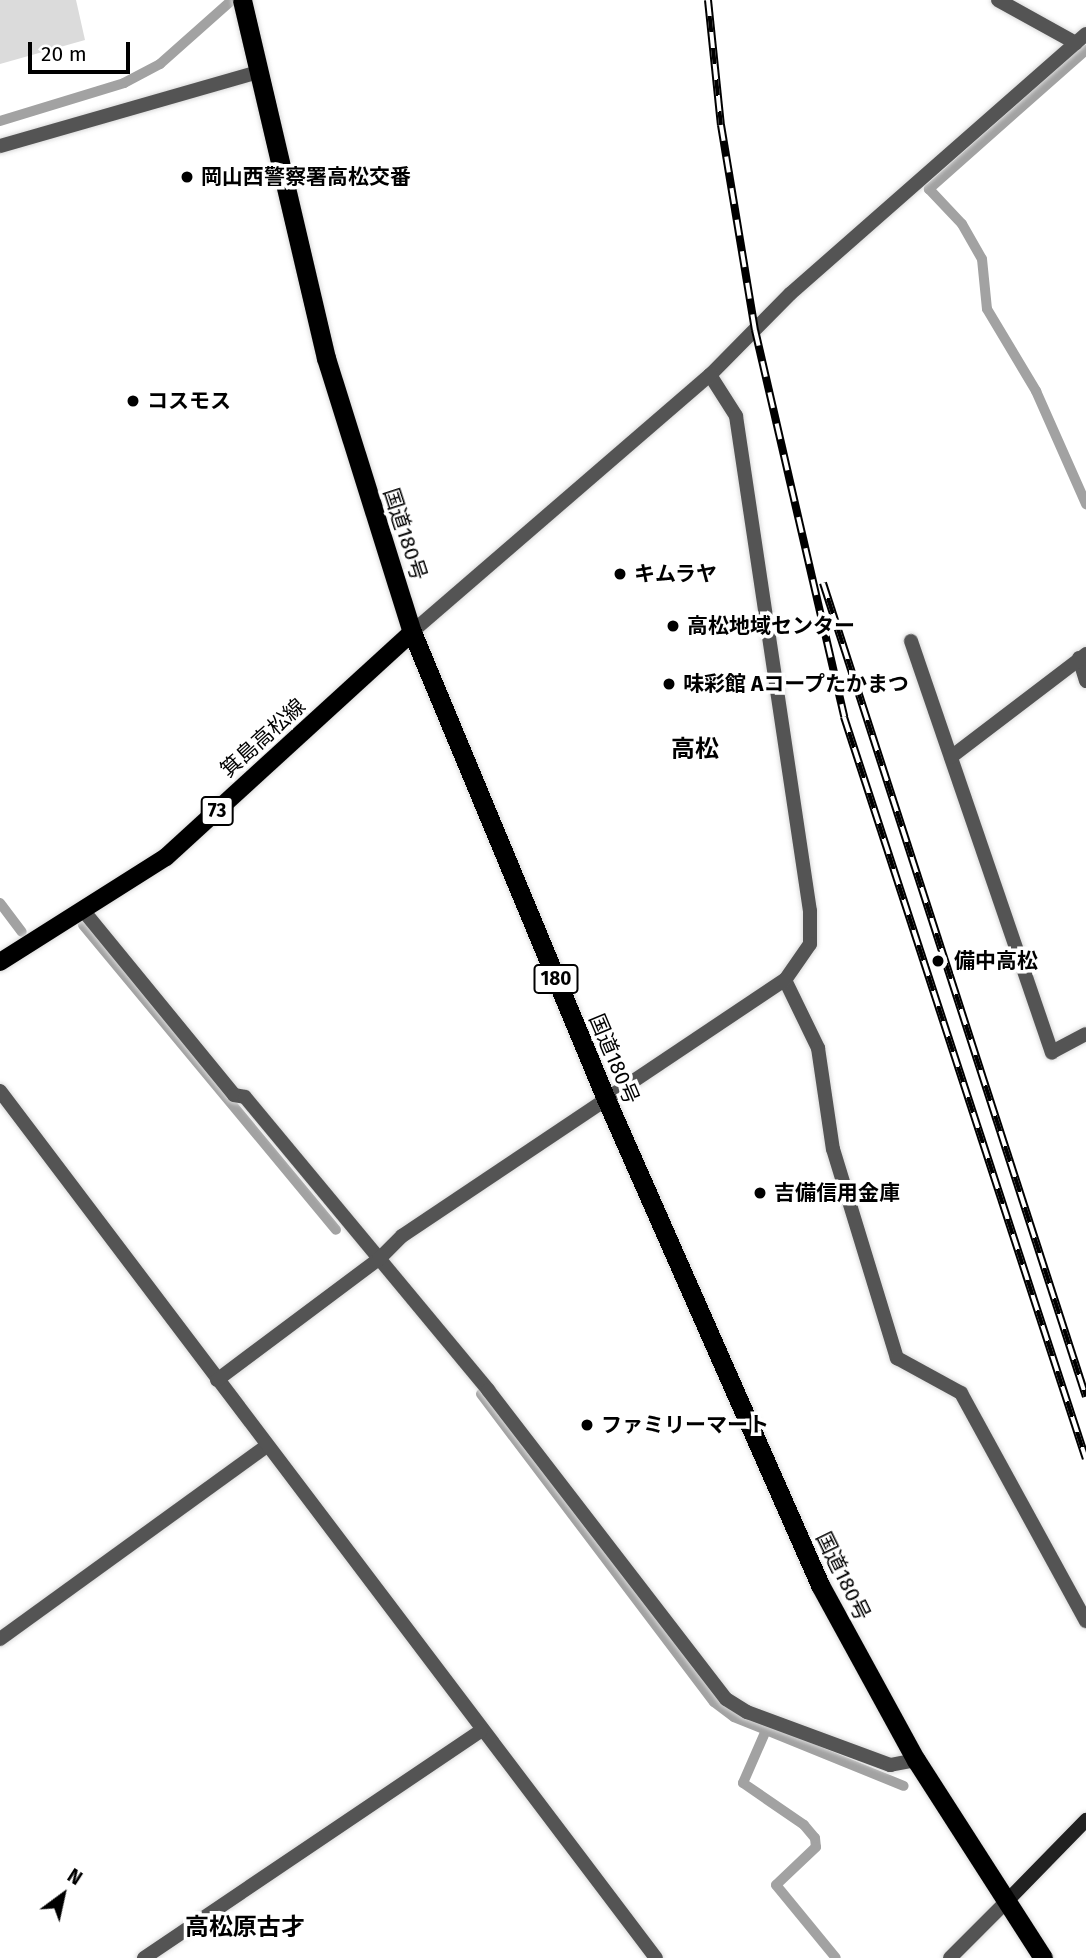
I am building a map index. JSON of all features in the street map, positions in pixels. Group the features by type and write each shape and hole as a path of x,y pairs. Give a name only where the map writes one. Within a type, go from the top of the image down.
{"highway":[{"name":"国道180号","path":"242,1 326,358 412,632 606,1099 820,1585 916,1760 1043,1958"}],"main road":[{"name":"箕島高松線","path":"0,962 166,858 412,632"},
{"path":"1008,1900 1086,1819"}],"street":[{"path":"412,632 710,375 790,294 1081,39 998,0"},
{"path":"0,146 258,72"},
{"path":"217,1380 379,1259 402,1236 785,980 810,944 810,911 736,416 710,375"},
{"path":"911,641 1052,1052 1086,1034"},
{"path":"951,757 1083,656"},
{"path":"1083,656 1086,681"},
{"path":"82,909 234,1095 245,1097 488,1390 726,1699 767,1720 890,1765 916,1760"},
{"path":"785,980 818,1048 833,1149 897,1357 961,1393 1086,1621"},
{"path":"0,1091 481,1731 656,1958"},
{"path":"0,1639 267,1446"},
{"path":"144,1958 481,1731"},
{"path":"950,1958 1008,1900"}],"shaded area":[{"path":"0,0 76,0 85,40 0,64"}],"waterway":[{"path":"0,121 124,83 160,64 232,0"},
{"path":"1086,50 929,189 962,224 982,259 987,309 1036,391 1086,504"},
{"path":"0,903 22,932"},
{"path":"83,925 336,1230"},
{"path":"481,1394 714,1702 734,1717 904,1786"},
{"path":"767,1728 743,1783 804,1825 815,1838 816,1847 776,1885 836,1958"}],"railway":[{"path":"708,0 721,125 755,330 844,717 1086,1459"},
{"path":"823,583 1086,1397"}],"place":[{"name":"岡山西警察署高松交番","path":"187,177"},
{"name":"コスモス","path":"133,401"},
{"name":"キムラヤ","path":"620,574"},
{"name":"高松地域センター","path":"673,626"},
{"name":"味彩館 Aコープたかまつ","path":"669,684"},
{"name":"備中高松","path":"938,961"},
{"name":"吉備信用金庫","path":"760,1193"},
{"name":"ファミリーマート","path":"587,1425"}],"district":[{"name":"高松","path":"695,750"},
{"name":"高松原古才","path":"245,1928"}]}
